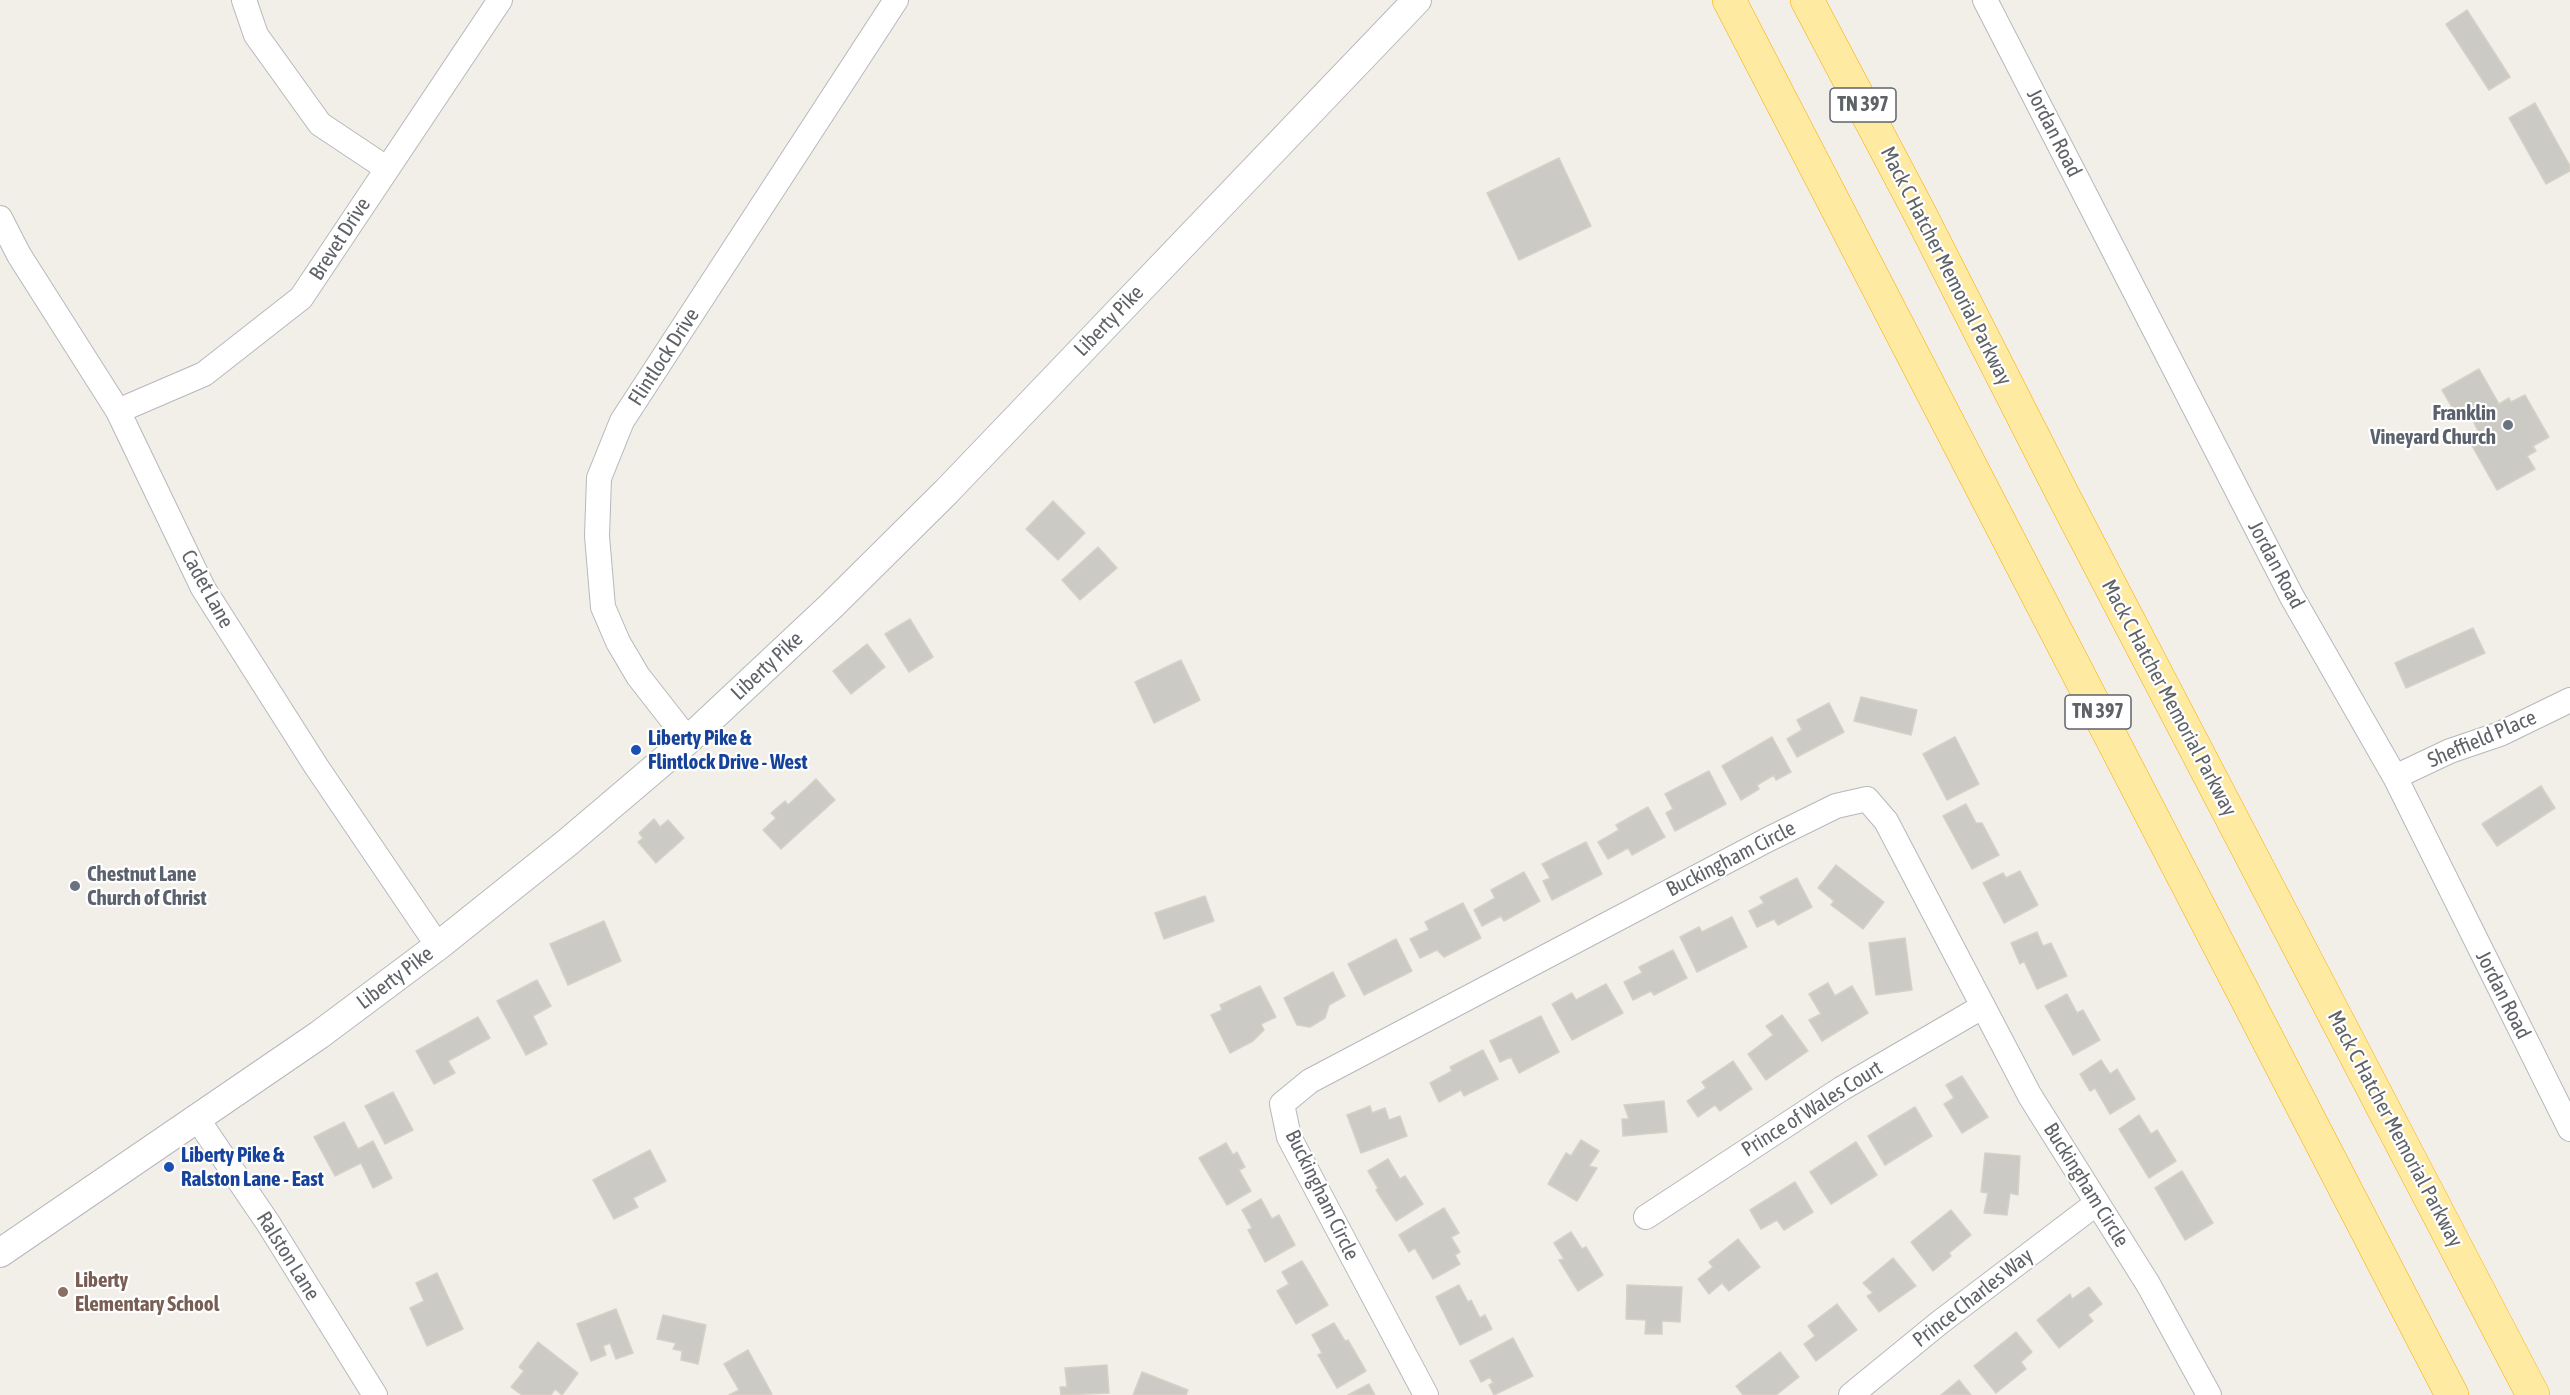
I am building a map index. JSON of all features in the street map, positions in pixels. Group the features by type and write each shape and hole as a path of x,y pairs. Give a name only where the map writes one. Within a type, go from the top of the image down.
{"highway":[{"name":"TN 397","path":"1729,0 2452,1395"},
{"name":"Mack C Hatcher Memorial Parkway","path":"1808,0 2063,495 2533,1395"}],"street":[{"path":"244,0 256,35 320,124 386,168"},
{"name":"Brevet Drive","path":"118,411 204,374 301,298 500,0"},
{"name":"Flintlock Drive","path":"688,740 638,676 603,608 597,536 599,478 622,421 896,0"},
{"name":"Liberty Pike","path":"0,1253 198,1120 319,1035 438,946 568,842 688,740 830,607 946,492 1418,0"},
{"name":"Jordan Road","path":"1985,0 2292,597 2395,777 2570,1129"},
{"name":"Cadet Lane","path":"0,218 19,255 118,411 203,588 316,766 438,946"},
{"name":"Sheffield Place","path":"2395,777 2450,751 2500,734 2570,700"},
{"name":"Buckingham Circle","path":"1426,1395 1289,1137 1282,1104 1310,1081 1767,840 1836,806 1867,799 1886,821 2030,1096 2148,1284 2208,1395"},
{"name":"Prince of Wales Court","path":"1646,1216 1841,1089 1982,1007"},
{"name":"Ralston Lane","path":"198,1120 268,1223 375,1395"},
{"name":"Prince Charles Way","path":"1851,1395 1939,1323 2097,1203"}],"building":[{"path":"2467,10 2510,77 2489,90 2446,24"},
{"path":"2535,103 2570,166 2570,171 2546,184 2509,118"},
{"path":"1559,158 1591,226 1519,260 1487,193"},
{"name":"Franklin Vineyard Church","path":"2479,369 2499,404 2509,398 2511,402 2525,395 2549,437 2533,446 2536,451 2527,456 2535,469 2497,490 2467,437 2478,431 2469,413 2459,419 2442,390"},
{"path":"1053,501 1085,533 1058,560 1026,529"},
{"path":"1098,547 1117,568 1080,600 1062,580"},
{"path":"910,619 933,657 909,672 885,634"},
{"path":"2473,628 2485,653 2406,688 2395,663"},
{"path":"867,644 885,667 851,694 833,671"},
{"path":"1181,660 1200,700 1154,723 1135,682"},
{"path":"1861,697 1917,710 1911,735 1854,721"},
{"path":"1829,703 1844,732 1797,757 1787,739 1802,730 1797,720"},
{"path":"1772,737 1791,772 1776,780 1774,775 1757,785 1759,789 1741,800 1722,766"},
{"path":"1955,737 1979,784 1947,800 1923,754"},
{"path":"1709,771 1726,804 1675,831 1666,813 1673,809 1665,794"},
{"path":"816,779 835,800 781,849 763,830 776,818 771,813 785,801 788,805"},
{"path":"2541,786 2555,808 2497,846 2482,824"},
{"path":"1966,804 1976,823 1982,823 1999,855 1972,869 1943,816"},
{"path":"1648,807 1665,837 1632,855 1628,848 1608,859 1598,842 1619,830 1616,825"},
{"path":"654,819 660,827 668,820 684,838 656,863 638,842 643,838 639,833"},
{"path":"1586,842 1602,874 1552,900 1543,881 1550,878 1542,864"},
{"path":"1836,865 1884,902 1863,929 1831,905 1834,901 1818,888"},
{"path":"2020,871 2038,905 2004,923 1983,883 2003,873 2006,878"},
{"path":"1524,872 1540,901 1504,921 1501,916 1482,926 1474,910 1495,898 1491,890"},
{"path":"1797,878 1812,907 1778,925 1774,919 1757,927 1749,911 1764,903 1760,897"},
{"path":"1205,896 1214,921 1164,939 1155,913"},
{"path":"1463,903 1481,938 1444,957 1437,950 1420,958 1410,939 1429,930 1425,922"},
{"path":"1732,917 1747,947 1697,972 1680,937 1699,927 1702,932"},
{"path":"604,921 621,961 568,985 550,944"},
{"path":"2037,932 2043,946 2051,943 2067,976 2037,989 2024,961 2020,964 2011,943"},
{"path":"1905,938 1912,990 1876,995 1869,943"},
{"path":"1396,939 1412,971 1364,995 1348,964"},
{"path":"1673,950 1687,978 1654,995 1651,991 1633,1000 1624,982 1642,973 1639,967"},
{"path":"1333,972 1345,996 1329,1005 1325,1018 1310,1027 1297,1025 1284,998"},
{"path":"537,980 551,1006 533,1016 547,1044 526,1055 497,1001"},
{"path":"1828,983 1835,996 1852,986 1868,1013 1822,1041 1809,1020 1821,1014 1809,994"},
{"path":"1606,984 1623,1013 1572,1040 1552,1004 1572,993 1576,1000"},
{"path":"1260,986 1276,1017 1261,1024 1264,1030 1253,1041 1230,1053 1211,1015 1222,1010 1220,1005"},
{"path":"2067,994 2077,1013 2083,1010 2100,1040 2073,1055 2045,1006"},
{"path":"1782,1015 1808,1051 1766,1080 1748,1054 1773,1035 1766,1026"},
{"path":"1541,1016 1559,1052 1519,1073 1511,1057 1500,1062 1490,1041"},
{"path":"478,1017 490,1038 448,1061 455,1073 434,1084 416,1051"},
{"path":"1483,1050 1498,1079 1464,1096 1461,1090 1439,1102 1430,1083 1452,1071 1450,1067"},
{"path":"2101,1060 2110,1074 2117,1069 2135,1099 2110,1114 2095,1088 2090,1091 2080,1074"},
{"path":"1733,1061 1752,1089 1720,1111 1715,1105 1698,1117 1687,1101 1706,1088 1702,1082"},
{"path":"1962,1076 1988,1117 1962,1133 1944,1104 1954,1098 1946,1085"},
{"path":"393,1092 413,1130 385,1144 365,1106"},
{"path":"1664,1101 1667,1132 1623,1136 1622,1119 1629,1119 1624,1105"},
{"path":"1370,1106 1372,1113 1385,1108 1389,1120 1400,1116 1407,1136 1361,1153 1347,1115"},
{"path":"1915,1107 1932,1136 1885,1165 1868,1136"},
{"path":"2139,1115 2151,1134 2157,1130 2176,1161 2149,1178 2119,1129"},
{"path":"344,1122 358,1149 373,1141 392,1178 373,1188 361,1163 335,1176 314,1137"},
{"path":"1581,1140 1599,1151 1589,1166 1597,1168 1577,1201 1548,1184 1566,1153 1571,1156"},
{"path":"1856,1142 1877,1175 1831,1204 1810,1172"},
{"path":"1226,1143 1233,1155 1237,1152 1245,1167 1239,1170 1251,1191 1227,1205 1199,1158"},
{"path":"650,1150 666,1181 633,1198 638,1207 614,1219 593,1180"},
{"path":"1985,1153 2020,1156 2018,1195 2010,1193 2007,1215 1984,1213 1988,1193 1981,1192"},
{"path":"1388,1159 1400,1179 1405,1176 1423,1204 1396,1221 1376,1190 1378,1188 1368,1171"},
{"path":"2182,1171 2213,1223 2185,1240 2155,1188"},
{"path":"1795,1182 1813,1212 1784,1230 1777,1220 1761,1229 1750,1210"},
{"path":"1261,1199 1272,1219 1279,1215 1295,1245 1265,1262 1248,1230 1252,1228 1242,1210"},
{"path":"1444,1208 1459,1233 1451,1237 1460,1252 1455,1255 1460,1264 1433,1279 1415,1248 1409,1252 1399,1235"},
{"path":"1951,1210 1971,1235 1949,1253 1951,1256 1933,1271 1911,1242"},
{"path":"1571,1232 1582,1249 1586,1247 1603,1275 1578,1291 1559,1260 1564,1259 1554,1243"},
{"path":"1738,1239 1760,1267 1729,1291 1722,1283 1709,1294 1698,1279 1713,1267 1709,1262"},
{"path":"1893,1258 1916,1286 1879,1312 1867,1296 1873,1293 1863,1283"},
{"path":"1302,1261 1328,1305 1296,1324 1277,1291 1289,1284 1282,1272"},
{"path":"437,1273 463,1329 427,1346 410,1308 424,1301 416,1283"},
{"path":"1459,1285 1468,1302 1471,1300 1480,1318 1485,1315 1492,1329 1460,1345 1436,1297"},
{"path":"1627,1285 1682,1287 1680,1322 1662,1321 1662,1334 1645,1334 1646,1320 1626,1319"},
{"path":"2089,1287 2102,1304 2088,1315 2093,1321 2059,1348 2037,1320 2070,1294 2072,1299"},
{"path":"1837,1304 1857,1330 1816,1361 1804,1344 1815,1336 1808,1326"},
{"path":"616,1309 633,1353 616,1359 610,1343 603,1346 606,1355 591,1361 577,1324"},
{"path":"663,1315 706,1325 698,1364 681,1360 682,1351 673,1349 676,1343 657,1339"},
{"path":"1334,1323 1345,1341 1348,1340 1366,1371 1337,1388 1318,1355 1322,1353 1312,1335"},
{"path":"2016,1332 2032,1352 2021,1362 2026,1369 1996,1393 1974,1366"},
{"path":"1513,1338 1533,1376 1494,1395 1489,1385 1493,1383 1490,1377 1481,1382 1470,1361"},
{"path":"538,1342 578,1373 562,1395 555,1389 551,1395 522,1395 511,1387 524,1371 519,1367"},
{"path":"748,1350 772,1394 729,1395 739,1390 724,1364"},
{"path":"1780,1352 1799,1377 1776,1395 1743,1395 1736,1386"},
{"path":"1107,1365 1109,1393 1061,1395 1060,1387 1067,1387 1065,1368"},
{"path":"1142,1372 1188,1390 1186,1395 1133,1395"},
{"path":"1959,1380 1971,1395 1941,1395"},
{"path":"1369,1384 1375,1395 1348,1395"}],"place":[{"name":"Franklin Vineyard Church","path":"2508,425"},
{"name":"Liberty Pike & Flintlock Drive - West","path":"636,750"},
{"name":"Chestnut Lane Church of Christ","path":"75,886"},
{"name":"Liberty Pike & Ralston Lane - East","path":"169,1167"},
{"name":"Liberty Elementary School","path":"63,1292"}]}
